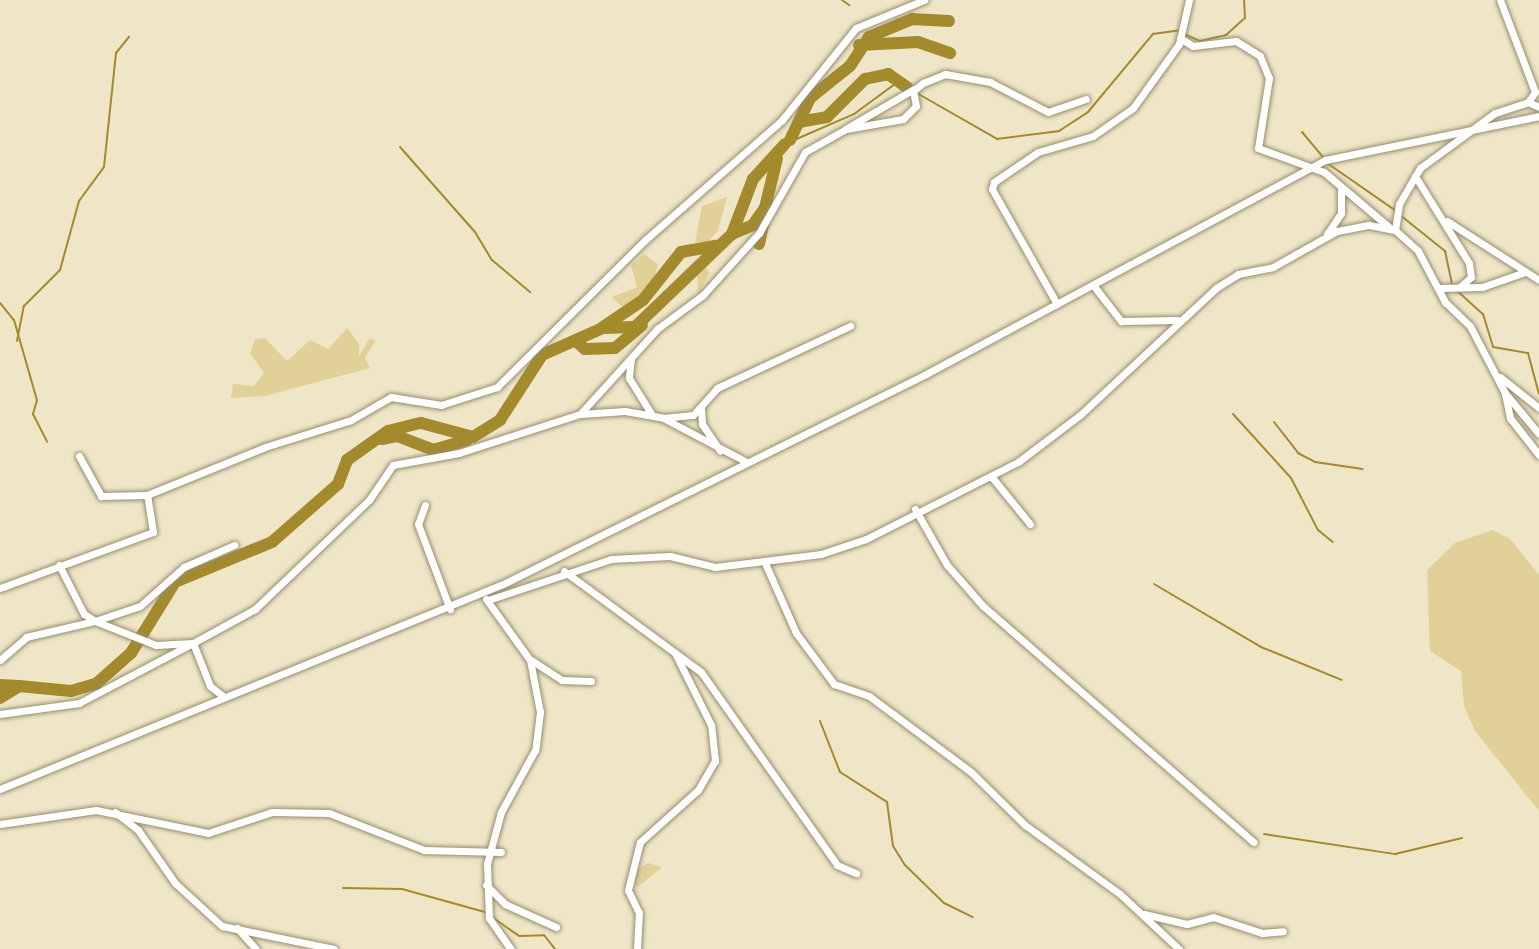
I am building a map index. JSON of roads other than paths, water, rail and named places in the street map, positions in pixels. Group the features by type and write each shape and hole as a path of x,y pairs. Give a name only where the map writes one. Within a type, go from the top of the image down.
{"street":[{"path":"79,456 107,500 147,495 309,430 351,420 391,397 441,405 497,387 645,240 782,120 856,28 923,0"},
{"path":"1057,304 992,189 994,182 1038,152 1093,136 1133,108 1180,38 1189,0"},
{"path":"1393,229 1398,204 1415,176 1494,113 1528,102 1535,92 1500,0"},
{"path":"1180,38 1193,46 1237,41 1260,55 1269,78 1258,148 1340,186 1418,251 1438,288 1470,326 1505,393 1538,432"},
{"path":"580,414 632,357 703,295 759,233 805,152 945,74 1009,89 1036,111 1057,111 1086,99"},
{"path":"846,129 903,119 916,106 914,89"},
{"path":"1528,102 1539,107"},
{"path":"0,789 450,609 1057,304 1308,169 1539,116"},
{"path":"1415,176 1447,220 1469,263 1471,277 1460,287"},
{"path":"1325,238 1340,213 1340,186"},
{"path":"1447,220 1527,273 1539,278"},
{"path":"488,600 564,570 652,555 715,567 765,563 844,547 915,509 991,476 1080,415 1177,320 1238,274 1273,267 1325,238 1369,225 1393,229"},
{"path":"1438,288 1460,287 1527,273"},
{"path":"1093,285 1121,321 1177,320"},
{"path":"0,714 79,703 254,610 369,500 393,465 459,453 580,414 683,418 701,408 717,388 849,326"},
{"path":"632,357 629,378 653,416"},
{"path":"1494,371 1539,408"},
{"path":"1505,393 1510,418 1539,455"},
{"path":"701,408 706,432 725,456"},
{"path":"663,418 725,456 745,461"},
{"path":"991,476 1030,524"},
{"path":"0,588 153,532 147,495"},
{"path":"425,505 418,524 450,609"},
{"path":"915,509 953,574 983,606 1254,842"},
{"path":"0,660 26,637 95,621 140,606 184,568 234,545"},
{"path":"765,563 776,598 834,684 880,703 1143,914 1179,949"},
{"path":"59,565 84,614 95,621 156,645 192,643"},
{"path":"564,570 673,649 707,679 837,864 856,873"},
{"path":"480,594 488,600 530,660 562,680 591,681"},
{"path":"192,643 210,686 224,698"},
{"path":"637,949 639,913 628,890 640,842 698,790 715,761 711,725 673,649"},
{"path":"511,949 488,918 486,884 489,854 501,812 535,750 540,712 530,660"},
{"path":"115,812 138,830 175,883 216,922 334,949"},
{"path":"0,824 115,812 208,833 272,812 329,813 424,850 489,854 500,852"},
{"path":"486,884 505,904 556,927"},
{"path":"1143,914 1186,924 1213,918 1262,933 1283,931"},
{"path":"233,927 256,949"}],"waterway":[{"path":"842,0 849,5"},
{"path":"1184,34 1200,41 1226,35 1245,18 1244,0"},
{"path":"790,140 810,98 850,66 869,37 912,19 949,21"},
{"path":"915,92 997,139 1059,131 1088,112 1153,34 1180,30"},
{"path":"17,341 24,306 60,270 79,201 104,167 116,53 129,37"},
{"path":"859,45 918,42 950,53"},
{"path":"799,122 827,117 865,79 888,74 908,88"},
{"path":"785,144 854,114 895,84 908,88"},
{"path":"1302,132 1324,158"},
{"path":"0,698 19,686 71,691 96,684 131,653 175,582 272,542 338,484 347,460 388,431 421,423 473,437 500,420 542,355 603,328 635,327 732,234 753,179 785,144"},
{"path":"400,147 475,232 492,260 530,292"},
{"path":"732,234 753,225 765,208 777,158"},
{"path":"1327,163 1396,211"},
{"path":"759,244 766,212"},
{"path":"1400,215 1445,251 1452,285"},
{"path":"603,327 643,300 681,252 716,246"},
{"path":"1455,289 1483,314 1493,347 1528,353 1539,394"},
{"path":"0,303 14,320 37,400 33,414 47,442"},
{"path":"576,341 585,349 615,348 642,325"},
{"path":"1233,414 1291,478 1318,530 1333,542"},
{"path":"1274,422 1298,453 1315,462 1362,469"},
{"path":"382,439 397,436 433,450 467,440"},
{"path":"1154,584 1261,647 1342,680"},
{"path":"0,685 19,686"},
{"path":"820,721 840,772 887,802 893,846 905,865 944,903 973,917"},
{"path":"1264,834 1395,854 1462,838"},
{"path":"343,888 402,889 485,912"},
{"path":"492,917 519,936 544,935 555,949"}]}
